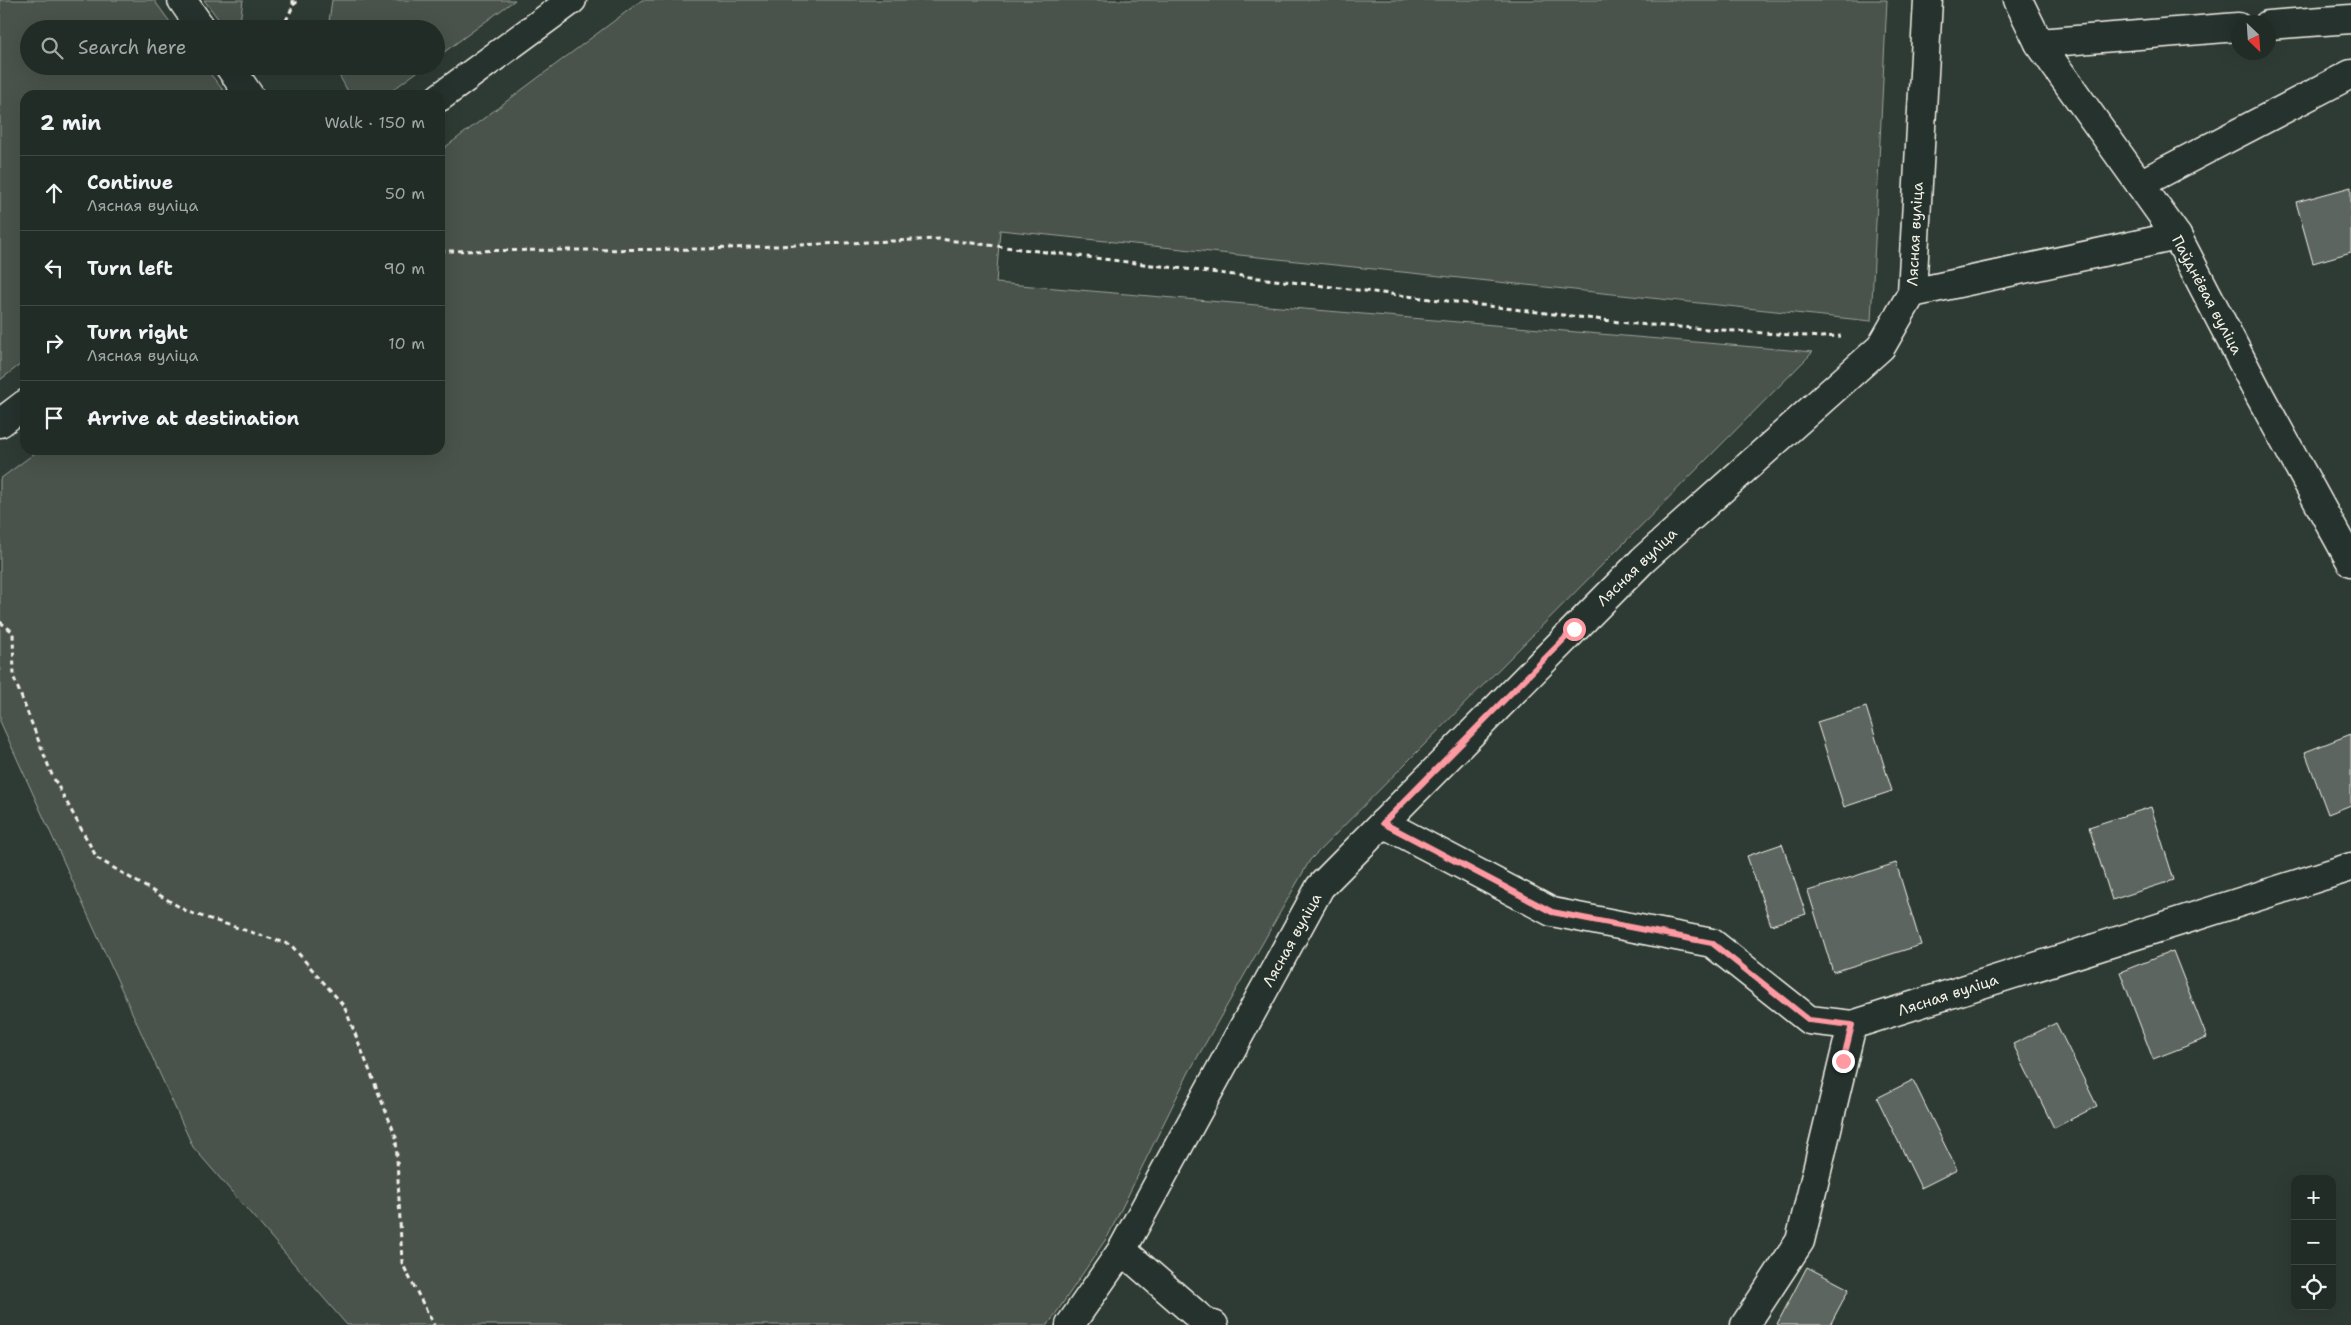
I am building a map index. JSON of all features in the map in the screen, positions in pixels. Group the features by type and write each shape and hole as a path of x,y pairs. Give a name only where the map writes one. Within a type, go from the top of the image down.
{"street":[{"path":"182,0 196,20"},
{"path":"445,93 572,0"},
{"name":"Лясная вуліца","path":"1070,1325 1122,1250 1320,887 1643,560 1881,347 1912,293 1928,0"},
{"path":"2018,0 2039,43 2231,27"},
{"path":"2276,24 2351,19"},
{"name":"Паўднёвая вуліца","path":"2039,43 2177,236 2260,396 2351,562"},
{"path":"2140,184 2351,74"},
{"path":"236,75 246,90"},
{"path":"1912,293 2177,236"},
{"path":"0,423 20,408"},
{"path":"1383,823 1552,912 1712,943 1809,1020 1852,1025 1800,1241 1745,1325"},
{"name":"Лясная вуліца","path":"1852,1025 2351,867"},
{"path":"1122,1250 1207,1324 1214,1325"}],"path":[{"path":"293,0 293,6"},
{"path":"286,20 293,6 300,0"},
{"path":"445,251 705,249 939,239 1636,324 1820,337 1890,332"},
{"path":"0,622 13,632 14,678 52,775 97,858 188,912 291,945 344,1006 396,1137 402,1264 434,1325"}],"shaded area":[{"path":"0,0 154,0 168,20 20,20 20,75 211,75 223,90 20,90 20,365 0,380"},
{"path":"204,0 243,0 240,20 219,20"},
{"path":"332,0 515,0 445,51 445,20 329,20"},
{"path":"642,0 1887,0 1871,321 1000,230 996,283 1813,352 1310,860 1189,1072 1108,1236 1048,1325 347,1325 193,1147 0,721 0,479 32,455 445,455 445,147"},
{"path":"339,75 413,75 393,90 347,90"}],"building":[{"path":"2351,187 2351,252 2313,263 2296,202"},
{"path":"1866,707 1892,791 1844,807 1817,722"},
{"path":"2351,734 2351,805 2328,814 2305,752"},
{"path":"2151,807 2174,880 2112,900 2089,827"},
{"path":"1782,844 1806,914 1771,925 1747,856"},
{"path":"1896,863 1921,945 1833,972 1808,891"},
{"path":"2173,951 2207,1038 2153,1059 2120,972"},
{"path":"2056,1023 2097,1106 2054,1128 2013,1044"},
{"path":"1913,1080 1957,1170 1921,1188 1877,1098"},
{"path":"1807,1267 1849,1289 1830,1325 1777,1324"}],"route":[{"path":"1574,629 1383,823 1552,912 1712,943 1809,1020 1852,1025 1843,1061"}]}
